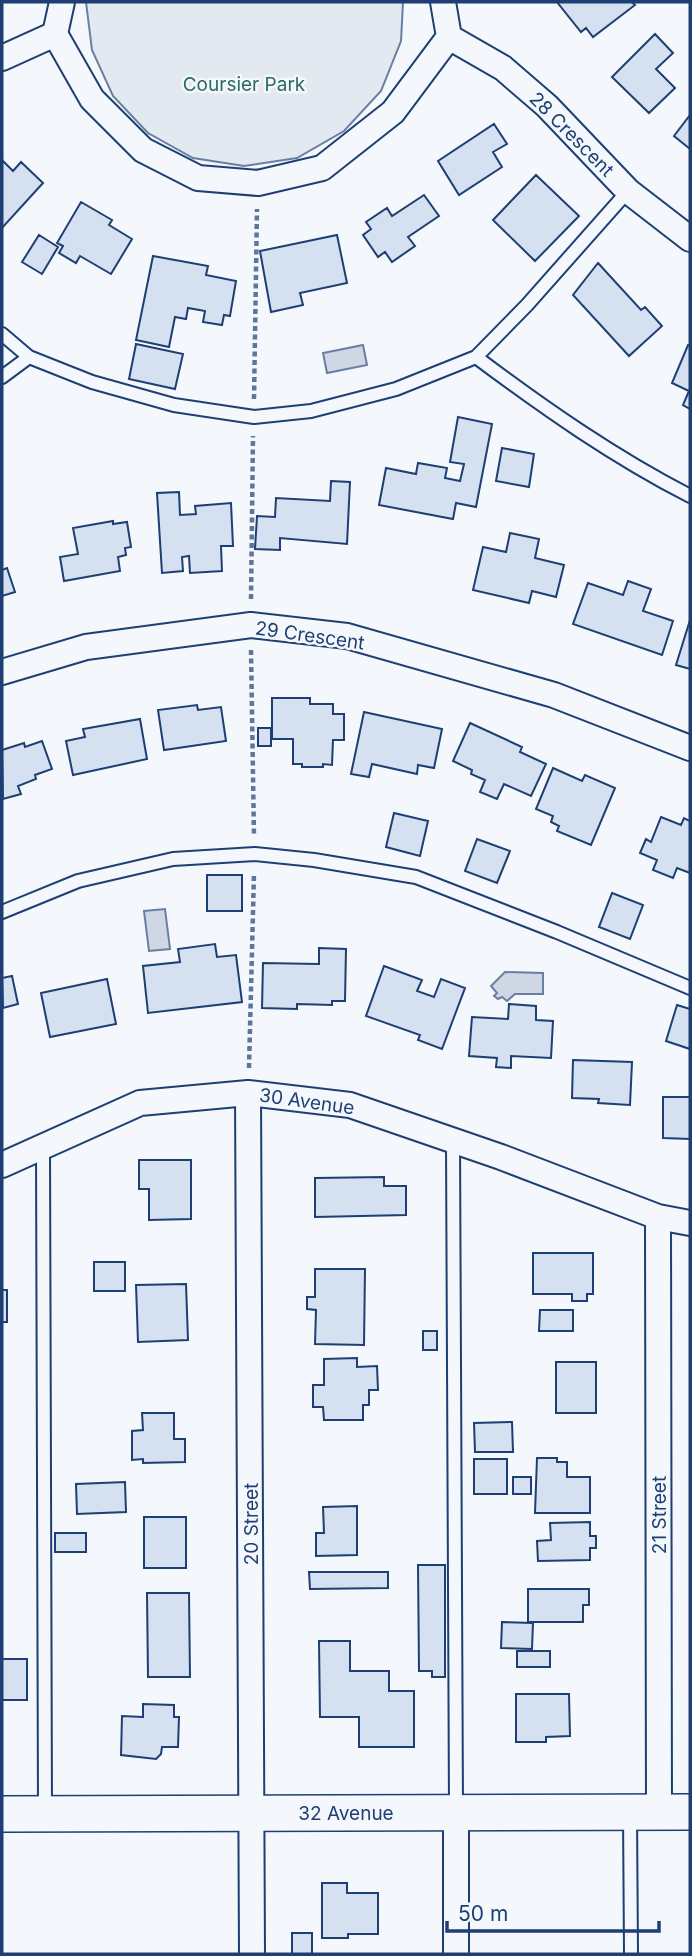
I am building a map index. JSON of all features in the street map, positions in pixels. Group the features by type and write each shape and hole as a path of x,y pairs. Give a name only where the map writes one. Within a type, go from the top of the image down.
{"street":[{"path":"62,2 55,34 92,99 143,150 198,178 258,183 322,168 393,112 449,37 443,2"},
{"path":"2,58 55,34"},
{"name":"28 Crescent","path":"449,37 503,68 547,106 628,191 690,239"},
{"name":"29 Crescent","path":"2,672 86,647 251,625 346,636 554,695 690,748"},
{"name":"30 Avenue","path":"2,1165 140,1103 248,1093 350,1105 658,1217 690,1223"},
{"name":"20 Street","path":"248,1093 252,1954"},
{"name":"21 Street","path":"658,1217 660,1812"},
{"name":"32 Avenue","path":"2,1814 660,1812"},
{"path":"456,1813 456,1954"}],"lane":[{"path":"2,334 29,356 92,382 174,405 254,416 311,411 396,389 476,357 527,305 628,191"},
{"path":"2,377 29,356"},
{"path":"476,357 541,406 656,478 690,496"},
{"path":"2,912 78,881 173,859 254,854 314,860 416,877 690,988"},
{"path":"453,1141 456,1813"},
{"path":"43,1146 45,1814"},
{"path":"631,1954 660,1812"}],"green space":[{"name":"Coursier Park","path":"86,2 403,2 401,41 381,91 344,131 297,158 244,166 193,158 148,133 113,96 92,50"}],"shaded area":[{"path":"363,345 367,365 327,373 323,353"},
{"path":"165,909 170,949 149,951 144,911"},
{"path":"505,972 543,973 543,994 515,994 507,1001 502,997 498,999 491,986"}],"building":[{"path":"557,2 632,2 635,5 593,37 586,28 581,32"},
{"path":"655,34 673,53 656,69 675,88 649,113 612,77"},
{"path":"690,115 690,149 674,136"},
{"path":"494,124 507,144 493,152 502,167 459,195 438,161"},
{"path":"2,160 13,171 21,162 43,183 2,228"},
{"path":"536,175 579,216 535,261 493,220"},
{"path":"424,195 439,216 408,237 415,246 392,262 385,252 378,257 363,235 371,229 366,222 387,208 392,216"},
{"path":"81,202 112,220 109,225 132,239 111,274 80,256 76,263 59,253 63,246 57,243"},
{"path":"39,235 58,247 42,274 22,262"},
{"path":"337,235 347,283 300,293 303,305 271,312 260,251"},
{"path":"153,256 208,266 206,275 236,281 230,316 224,315 222,325 203,322 205,311 188,308 186,319 175,317 169,347 136,340"},
{"path":"598,263 641,310 645,307 662,326 629,356 573,295"},
{"path":"136,344 183,354 175,389 129,379"},
{"path":"688,345 690,409 683,405 689,391 672,383"},
{"path":"458,417 492,424 476,507 456,503 453,519 379,505 386,468 416,474 418,463 447,468 445,478 460,481 464,464 450,462"},
{"path":"502,448 534,454 529,487 496,481"},
{"path":"331,481 350,482 347,544 280,538 280,550 255,549 257,516 275,517 276,498 330,501"},
{"path":"179,492 180,515 196,514 195,506 231,503 233,546 221,546 222,571 190,573 189,556 182,557 183,571 162,573 157,493"},
{"path":"113,521 113,524 127,522 131,547 125,548 126,555 118,557 120,571 64,581 60,557 78,554 73,528"},
{"path":"510,533 539,539 535,558 564,565 556,597 532,591 529,603 473,590 483,547 506,552"},
{"path":"7,568 15,592 2,596 2,570"},
{"path":"628,581 651,589 643,611 673,621 662,655 573,624 588,583 623,595"},
{"path":"690,620 690,669 676,665"},
{"path":"272,698 310,698 310,704 333,704 333,714 344,714 344,740 333,740 332,765 302,767 302,764 293,764 293,739 272,739"},
{"path":"197,705 198,710 221,707 226,741 164,750 158,710"},
{"path":"364,712 442,729 434,768 418,765 417,774 372,764 369,777 351,774"},
{"path":"140,719 147,759 73,775 66,741 85,737 83,729"},
{"path":"470,723 522,747 520,752 546,764 531,796 504,784 497,799 480,792 485,780 453,761"},
{"path":"258,728 271,728 271,746 258,746"},
{"path":"42,741 52,769 35,775 36,779 18,786 21,794 3,799 2,750 24,743 25,747"},
{"path":"553,768 582,781 585,775 615,788 591,845 557,831 559,826 551,822 553,816 536,809"},
{"path":"394,813 428,821 420,856 386,847"},
{"path":"661,817 681,825 684,818 690,821 690,873 677,868 673,878 653,870 657,860 640,853 646,839 651,842"},
{"path":"477,839 510,851 497,883 465,871"},
{"path":"207,875 242,875 242,911 207,911"},
{"path":"612,893 643,905 630,939 599,927"},
{"path":"215,944 217,957 236,955 242,1002 148,1013 143,966 180,962 178,949"},
{"path":"319,948 346,949 345,1001 332,1001 332,1005 297,1004 297,1009 262,1008 263,963 319,964"},
{"path":"384,966 422,980 417,991 434,997 441,979 465,988 442,1049 418,1040 420,1035 366,1016"},
{"path":"12,976 18,1004 3,1008 2,978"},
{"path":"107,979 116,1024 50,1037 41,993"},
{"path":"509,1004 536,1006 536,1020 553,1021 551,1058 511,1056 511,1068 496,1067 497,1058 469,1056 472,1017 508,1019"},
{"path":"677,1005 690,1009 690,1049 666,1041"},
{"path":"573,1060 632,1062 630,1105 598,1103 599,1099 572,1098"},
{"path":"663,1097 690,1097 690,1139 663,1138"},
{"path":"139,1160 191,1160 191,1219 149,1220 149,1189 139,1189"},
{"path":"384,1177 384,1186 406,1186 406,1215 315,1217 315,1178"},
{"path":"533,1253 593,1253 593,1294 587,1294 587,1301 572,1301 572,1294 533,1294"},
{"path":"94,1262 125,1262 125,1291 94,1291"},
{"path":"315,1269 365,1269 364,1345 315,1344 316,1310 307,1309 307,1297 315,1297"},
{"path":"186,1284 188,1340 138,1342 136,1285"},
{"path":"2,1290 7,1290 7,1322 2,1322"},
{"path":"540,1310 573,1310 573,1331 539,1331"},
{"path":"423,1331 437,1331 437,1350 423,1350"},
{"path":"357,1358 357,1367 377,1366 378,1390 369,1390 369,1405 363,1405 363,1420 324,1420 323,1407 313,1407 313,1385 324,1385 324,1359"},
{"path":"556,1362 596,1362 596,1413 556,1413"},
{"path":"142,1413 174,1413 174,1439 185,1439 185,1462 143,1463 143,1459 132,1460 132,1431 143,1430"},
{"path":"512,1422 513,1452 475,1452 474,1423"},
{"path":"537,1458 557,1458 557,1462 567,1462 567,1477 590,1477 590,1513 535,1513"},
{"path":"474,1459 507,1459 507,1494 474,1494"},
{"path":"513,1477 531,1477 531,1494 513,1494"},
{"path":"125,1482 126,1512 77,1514 76,1484"},
{"path":"357,1506 357,1555 316,1556 316,1533 324,1533 323,1507"},
{"path":"144,1517 186,1517 186,1568 144,1568"},
{"path":"590,1522 590,1536 596,1536 596,1548 590,1548 590,1560 538,1561 537,1541 551,1540 550,1523"},
{"path":"55,1533 86,1533 86,1552 55,1552"},
{"path":"418,1565 445,1565 445,1677 432,1677 432,1671 419,1671"},
{"path":"309,1572 388,1572 388,1588 310,1589"},
{"path":"528,1589 589,1589 589,1605 583,1605 583,1622 528,1622"},
{"path":"147,1593 189,1593 190,1677 148,1677"},
{"path":"502,1622 533,1623 532,1649 501,1648"},
{"path":"319,1641 350,1641 350,1671 389,1671 389,1691 414,1691 414,1747 359,1747 359,1717 320,1717"},
{"path":"517,1651 550,1651 550,1667 517,1667"},
{"path":"2,1659 27,1659 27,1700 2,1700"},
{"path":"516,1694 569,1694 570,1736 546,1737 546,1742 516,1742"},
{"path":"143,1704 174,1705 174,1717 179,1717 178,1747 162,1747 161,1754 156,1759 121,1755 122,1716 143,1717"},
{"path":"322,1883 347,1883 347,1893 378,1893 378,1934 348,1934 348,1938 322,1938"},
{"path":"292,1933 312,1933 312,1954 292,1954"}]}
